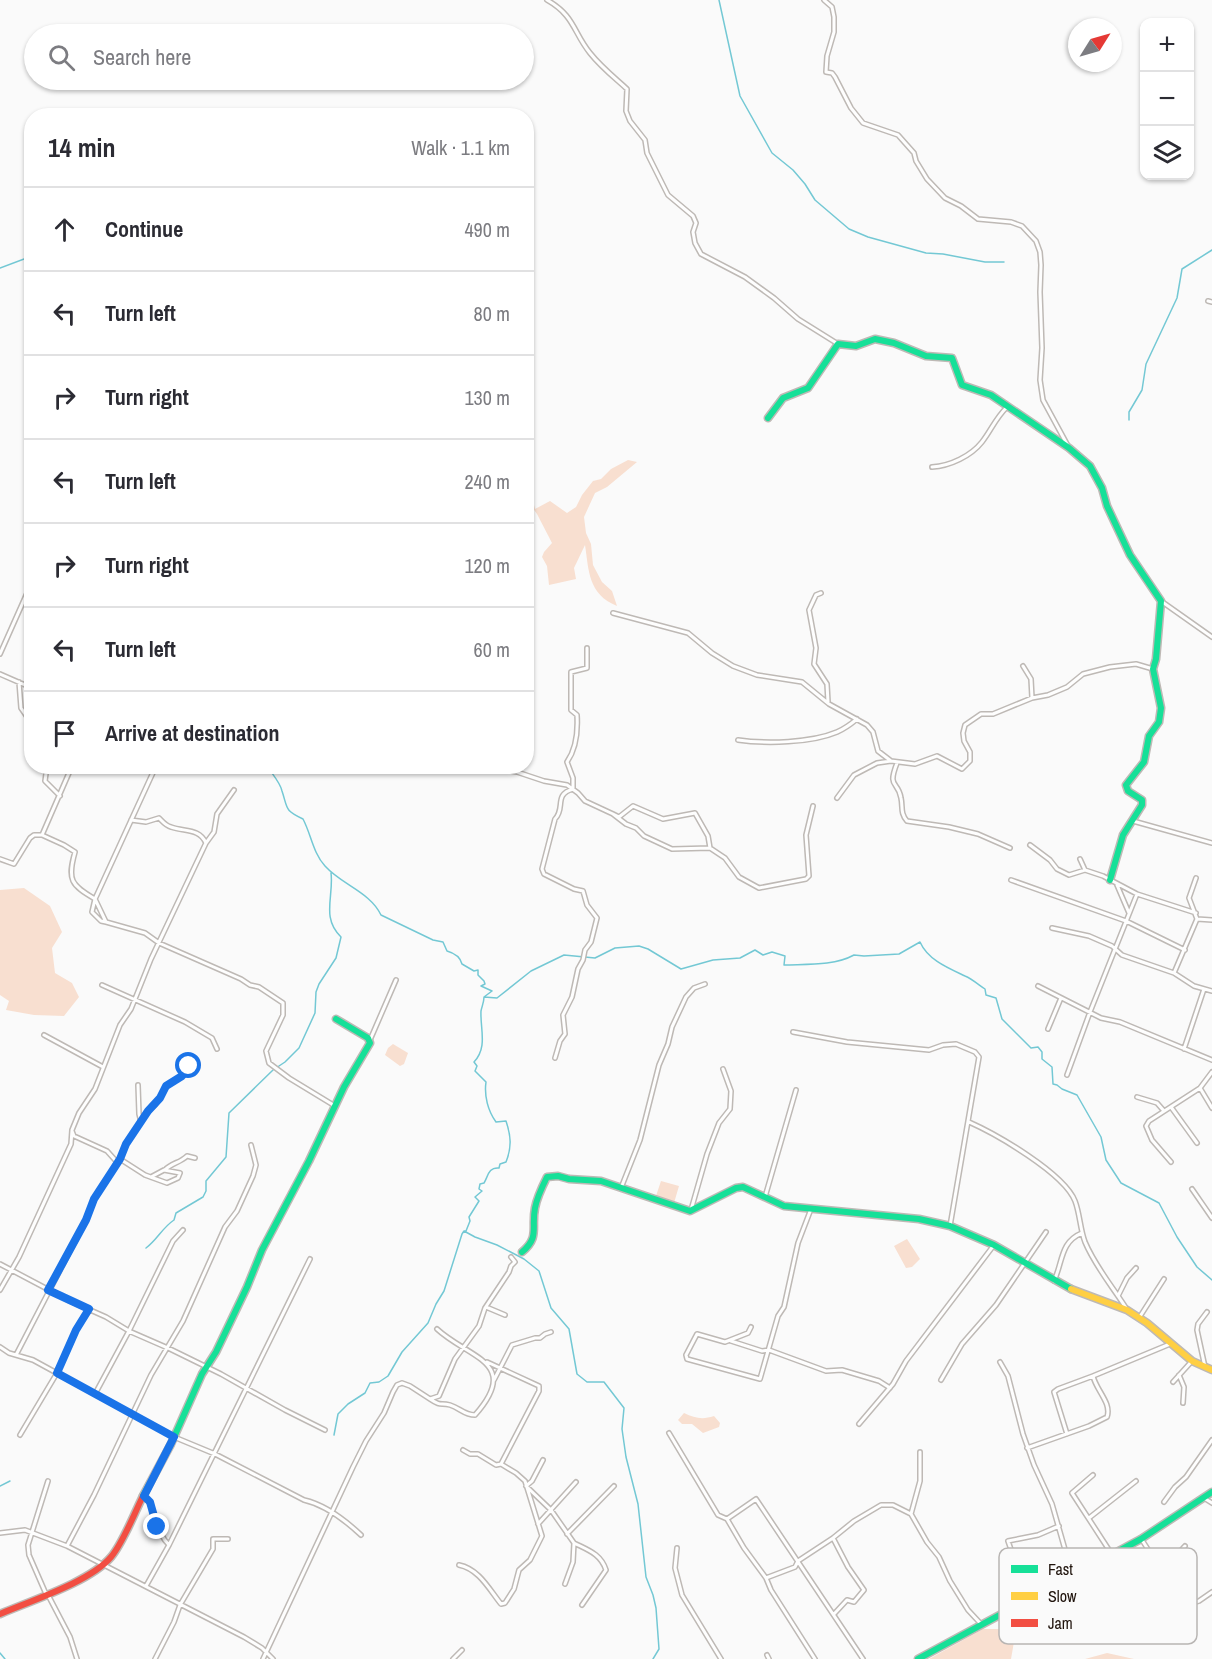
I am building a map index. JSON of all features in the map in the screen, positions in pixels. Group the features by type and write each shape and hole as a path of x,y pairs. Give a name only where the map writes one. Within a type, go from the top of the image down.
{"main road":[{"path":"768,418 783,398 808,388 838,344 856,346 875,339 894,343 926,356 952,358 958,370 958,380 962,385 991,395 1069,448 1090,466 1102,488 1107,506 1130,555 1161,600 1156,659 1153,669 1161,708 1159,722 1149,736 1144,762 1126,785 1128,791 1142,800 1142,805 1123,835 1110,880"},
{"path":"0,1614 85,1578 112,1556 216,1352 262,1250 309,1161 334,1106 368,1046 369,1040 336,1019"},
{"path":"522,1252 534,1236 536,1225 534,1209 547,1177 558,1176 601,1181 690,1211 736,1188 743,1187 784,1206 919,1219 950,1226 994,1245 1054,1281 1127,1310 1192,1361 1209,1368"},
{"path":"1125,1548 1212,1492"},
{"path":"918,1659 999,1616"}],"street":[{"path":"547,0 563,11 575,25 590,52 627,90 626,111 630,121 645,140 647,153 668,195 693,216 696,223 693,232 695,243 701,254 745,277 774,298 798,320 838,344"},
{"path":"824,0 832,7 834,17 834,32 827,56 826,72 836,77 850,108 863,123 898,135 914,153 927,179 945,198 961,206 978,219 1011,222 1022,226 1036,242 1041,265 1040,380 1043,400 1069,448"},
{"path":"932,467 947,466 975,449 988,433 996,417 1007,407"},
{"path":"821,593 816,596 809,610 816,648 814,664 827,684 829,704"},
{"path":"0,654 24,600"},
{"path":"1161,600 1212,637"},
{"path":"613,613 688,633 733,666 757,675 802,682 829,704 867,725 873,732 878,751 897,763 915,764 937,756 962,769 970,761 970,752 964,741 965,725 981,714 993,714 1032,698 1048,695 1067,687 1083,674 1110,667 1136,664 1153,669"},
{"path":"573,789 573,778 567,762 571,757 578,729 578,715 571,710 571,672 587,668 587,648"},
{"path":"1023,666 1031,679 1032,698"},
{"path":"0,674 24,684"},
{"path":"19,682 21,708 24,712"},
{"path":"738,740 776,741 821,737 840,732 857,719"},
{"path":"837,798 854,775 877,763 891,761"},
{"path":"897,763 892,775 893,783 900,794 901,810 907,821 978,834 1010,848"},
{"path":"46,774 45,781 60,796"},
{"path":"42,835 69,774"},
{"path":"152,774 95,899 92,912 101,921 145,933 159,943 241,979 250,986 259,987 283,1003 283,1015 266,1052 269,1063 334,1106"},
{"path":"523,774 544,781 558,782 573,789 585,801 619,817 633,806 663,819 695,813 708,837 710,848"},
{"path":"555,1058 560,1041 565,1034 563,1015 572,997 578,969 585,950 591,942 597,918 587,905 583,891 544,874 542,869 555,819 559,814 561,797 573,789"},
{"path":"0,1290 39,1215 71,1144 72,1130 79,1113 95,1089 120,1025 135,1001 159,943 206,843 214,832 217,814 234,790"},
{"path":"613,814 636,828 644,836 672,849 710,848 725,858 740,878 759,888 806,879 809,876 806,835 813,806"},
{"path":"131,820 146,822 159,818 169,827 195,831 203,836 206,843"},
{"path":"1133,821 1212,843"},
{"path":"0,859 14,864 30,838 42,835 75,852 71,865 71,880 77,889 95,899 106,922"},
{"path":"1030,845 1050,860 1057,869 1069,875 1084,870 1103,876 1137,894 1196,913"},
{"path":"1080,859 1084,870"},
{"path":"1174,973 1197,919 1189,898 1196,878"},
{"path":"1011,880 1126,921 1185,950"},
{"path":"1117,885 1129,913"},
{"path":"1067,1076 1137,894"},
{"path":"1197,919 1212,920"},
{"path":"1052,928 1089,936 1115,948 1122,955 1174,973 1194,986 1212,991"},
{"path":"369,1040 396,980"},
{"path":"621,1188 640,1140 659,1065 672,1027 686,997 694,988 705,984"},
{"path":"102,986 185,1022 212,1038 217,1049"},
{"path":"1038,986 1101,1017 1120,1022 1212,1060"},
{"path":"1184,1049 1204,988"},
{"path":"1048,1029 1061,998"},
{"path":"794,1032 847,1042 929,1050 943,1045 956,1044 975,1052 979,1057 950,1226"},
{"path":"44,1035 102,1067"},
{"path":"16,1355 86,1220 94,1199 126,1144 160,1098 166,1086 182,1076 189,1066 198,1064"},
{"path":"690,1211 719,1123 730,1109 731,1090 723,1069"},
{"path":"1171,1162 1152,1140 1146,1126 1149,1121 1200,1088 1212,1072"},
{"path":"138,1085 141,1122"},
{"path":"1200,1088 1212,1108"},
{"path":"765,1197 785,1120 796,1090"},
{"path":"1137,1097 1157,1103 1164,1112"},
{"path":"1171,1107 1197,1143"},
{"path":"969,1122 992,1132 1008,1143 1056,1179 1075,1201 1082,1233 1098,1269 1127,1310"},
{"path":"72,1130 74,1136 107,1151 118,1160 151,1177 171,1183 180,1173 165,1170"},
{"path":"67,1546 160,1358 183,1321 225,1227 237,1211 256,1165 251,1145"},
{"path":"151,1177 170,1165 177,1164 187,1156 195,1158"},
{"path":"1192,1189 1212,1218"},
{"path":"751,1327 748,1333 726,1342 697,1334 686,1354 687,1359 760,1379 778,1316 784,1306 798,1243 811,1209"},
{"path":"95,1394 173,1241 183,1230"},
{"path":"940,1380 962,1344 996,1305 1046,1232"},
{"path":"1054,1281 1063,1260 1066,1244 1071,1237 1082,1233"},
{"path":"859,1424 890,1388 906,1361 994,1245"},
{"path":"430,1399 440,1396 455,1359 479,1326 486,1307 515,1262 511,1257"},
{"path":"146,1586 215,1454 310,1259"},
{"path":"0,1264 129,1331 246,1387 325,1430"},
{"path":"1118,1296 1126,1278 1136,1268"},
{"path":"1139,1318 1164,1279"},
{"path":"486,1307 504,1315"},
{"path":"20,1435 57,1373 76,1330 89,1309"},
{"path":"1207,1312 1198,1324 1197,1330 1209,1368"},
{"path":"437,1329 484,1360 539,1386 539,1391 501,1464"},
{"path":"263,1659 331,1512 397,1385 402,1383 410,1386 440,1405 450,1405 466,1414 475,1415 488,1397 512,1345 540,1338 551,1332"},
{"path":"730,1340 769,1350 826,1371 842,1370 879,1381 890,1388"},
{"path":"1067,1434 1054,1392 1171,1343"},
{"path":"0,1347 33,1360 174,1437 215,1454 304,1500 316,1503 361,1535"},
{"path":"484,1360 492,1370 494,1380"},
{"path":"1173,1382 1192,1361"},
{"path":"1000,1362 1008,1376 1028,1448 1059,1526 1065,1548"},
{"path":"1179,1375 1184,1387 1183,1402"},
{"path":"1028,1448 1099,1422 1109,1414 1093,1376"},
{"path":"669,1433 718,1515 727,1519 815,1659"},
{"path":"1164,1502 1186,1477 1212,1440"},
{"path":"459,1565 469,1567 484,1581 501,1605 514,1590 519,1570 530,1560 542,1536 525,1481 501,1464 496,1465 478,1454 470,1454 463,1450"},
{"path":"911,1514 920,1481 920,1452"},
{"path":"526,1486 543,1460"},
{"path":"1092,1475 1072,1493 1108,1548"},
{"path":"48,1481 28,1545 29,1555 46,1594 70,1637 77,1659"},
{"path":"1089,1518 1136,1481"},
{"path":"538,1524 576,1482"},
{"path":"526,1486 551,1510 574,1543 596,1554 603,1562 606,1570 582,1605"},
{"path":"567,1534 614,1486"},
{"path":"144,1496 150,1502 163,1540 169,1545"},
{"path":"727,1519 756,1498 863,1659"},
{"path":"1204,1498 1212,1503"},
{"path":"766,1578 795,1567 798,1561 854,1521 881,1505 893,1505 911,1514 927,1542 939,1557 950,1581 968,1610 982,1625"},
{"path":"1010,1548 1008,1541 1038,1535 1059,1526"},
{"path":"0,1533 25,1530 67,1546 244,1637 273,1659"},
{"path":"833,1538 848,1567 864,1590 854,1602 847,1600 834,1614"},
{"path":"155,1659 180,1605 213,1549 213,1539 228,1539"},
{"path":"1141,1539 1146,1548"},
{"path":"565,1584 573,1562 574,1543"},
{"path":"677,1548 675,1568 682,1595 721,1659"},
{"path":"1197,1602 1212,1592"},
{"path":"453,1659 462,1650"}],"shaded area":[{"path":"628,460 637,462 607,487 595,493 584,517 586,533 591,544 593,565 602,582 612,591 617,606 607,601 595,588 589,573 585,545 574,568 576,579 549,585 547,566 542,557 552,543 534,510 534,505 535,509 550,501 567,513 576,507 593,481 601,479 611,469"},
{"path":"24,888 50,906 62,932 52,948 55,973 72,983 79,997 64,1016 34,1015 6,1010 9,1001 0,995 0,890"},
{"path":"393,1044 408,1053 404,1064 400,1066 385,1055"},
{"path":"661,1181 679,1186 674,1203 656,1196"},
{"path":"907,1239 920,1259 912,1267 906,1268 894,1246"},
{"path":"684,1413 699,1418 714,1416 720,1423 719,1427 703,1433 692,1424 682,1424 678,1420"},
{"path":"983,1629 999,1629 999,1644 1014,1644 1011,1659 929,1659"},
{"path":"1107,1653 1134,1659 1085,1659"}],"waterway":[{"path":"719,0 740,96 772,153 793,170 815,200 849,229 868,237 926,253 985,262 1004,262"},
{"path":"1129,420 1129,412 1142,390 1146,364 1177,298 1182,269 1212,250"},
{"path":"0,268 24,259"},
{"path":"273,774 280,784 288,808 303,819 318,855 332,873 363,894 381,915 433,940 443,942 447,951 456,955 462,964 474,971 478,970 478,975 485,984 481,986 492,991 484,997 481,1011 482,1044 474,1062 477,1066 475,1071 486,1082 486,1098 493,1118 496,1122 506,1121 510,1137 506,1162 490,1171 484,1183 480,1184 479,1189 482,1191 475,1197 479,1201 469,1217 470,1221 466,1231 462,1234 444,1291 428,1323 402,1352 388,1376 379,1382 370,1383 365,1393 338,1414 334,1435"},
{"path":"146,1248 174,1220 176,1213 203,1197 206,1191 206,1181 226,1157 229,1113 299,1048 315,1013 316,992 319,984 336,958 341,937 331,922 331,873"},
{"path":"484,997 497,998 531,971 564,955 595,958 615,948 639,946 681,969 713,960 740,958 755,950 763,955 772,952 785,956 784,965 829,963 854,955 899,954 920,942 933,959 968,977 985,989 986,995 996,998 1002,1019 1031,1048 1038,1047 1042,1052 1042,1059 1052,1067 1053,1084 1077,1095 1101,1137 1106,1160 1121,1183 1159,1203 1177,1237 1197,1267 1212,1280"},
{"path":"464,1231 524,1259 539,1271 551,1308 569,1329 577,1374 587,1382 604,1382 624,1408 622,1429 626,1457 638,1504 646,1577 656,1608 659,1649 653,1659"},
{"path":"0,1486 10,1481"},
{"path":"0,1653 5,1659"}],"traffic: fast":[{"path":"768,418 783,398 808,388 838,344 856,346 875,339 894,343 926,356 952,358 962,385 991,395 1069,448 1090,466 1102,488 1107,506 1130,555 1161,601 1156,659 1153,669 1161,708 1159,722 1149,736 1144,762 1126,785 1128,791 1142,800 1142,805 1123,835 1110,880"},
{"path":"143,1496 171,1444 202,1374 216,1352 262,1250 309,1161 344,1087 370,1043 368,1038 336,1019"},
{"path":"522,1252 528,1247 533,1237 536,1204 547,1177 558,1176 601,1181 690,1211 736,1188 743,1187 784,1206 919,1219 950,1226 994,1245 1071,1289"},
{"path":"1124,1548 1212,1492"},
{"path":"918,1659 999,1615"}],"traffic: slow":[{"path":"1071,1289 1127,1310 1147,1323 1192,1361 1212,1370"}],"traffic: jam":[{"path":"0,1614 75,1583 101,1566 120,1544 143,1496"}],"route":[{"path":"157,1527 150,1502 144,1496 174,1437 57,1373 76,1330 89,1309 48,1290 86,1220 94,1199 116,1161 120,1159 126,1144 148,1111 160,1098 166,1086 182,1076 189,1066"}]}
